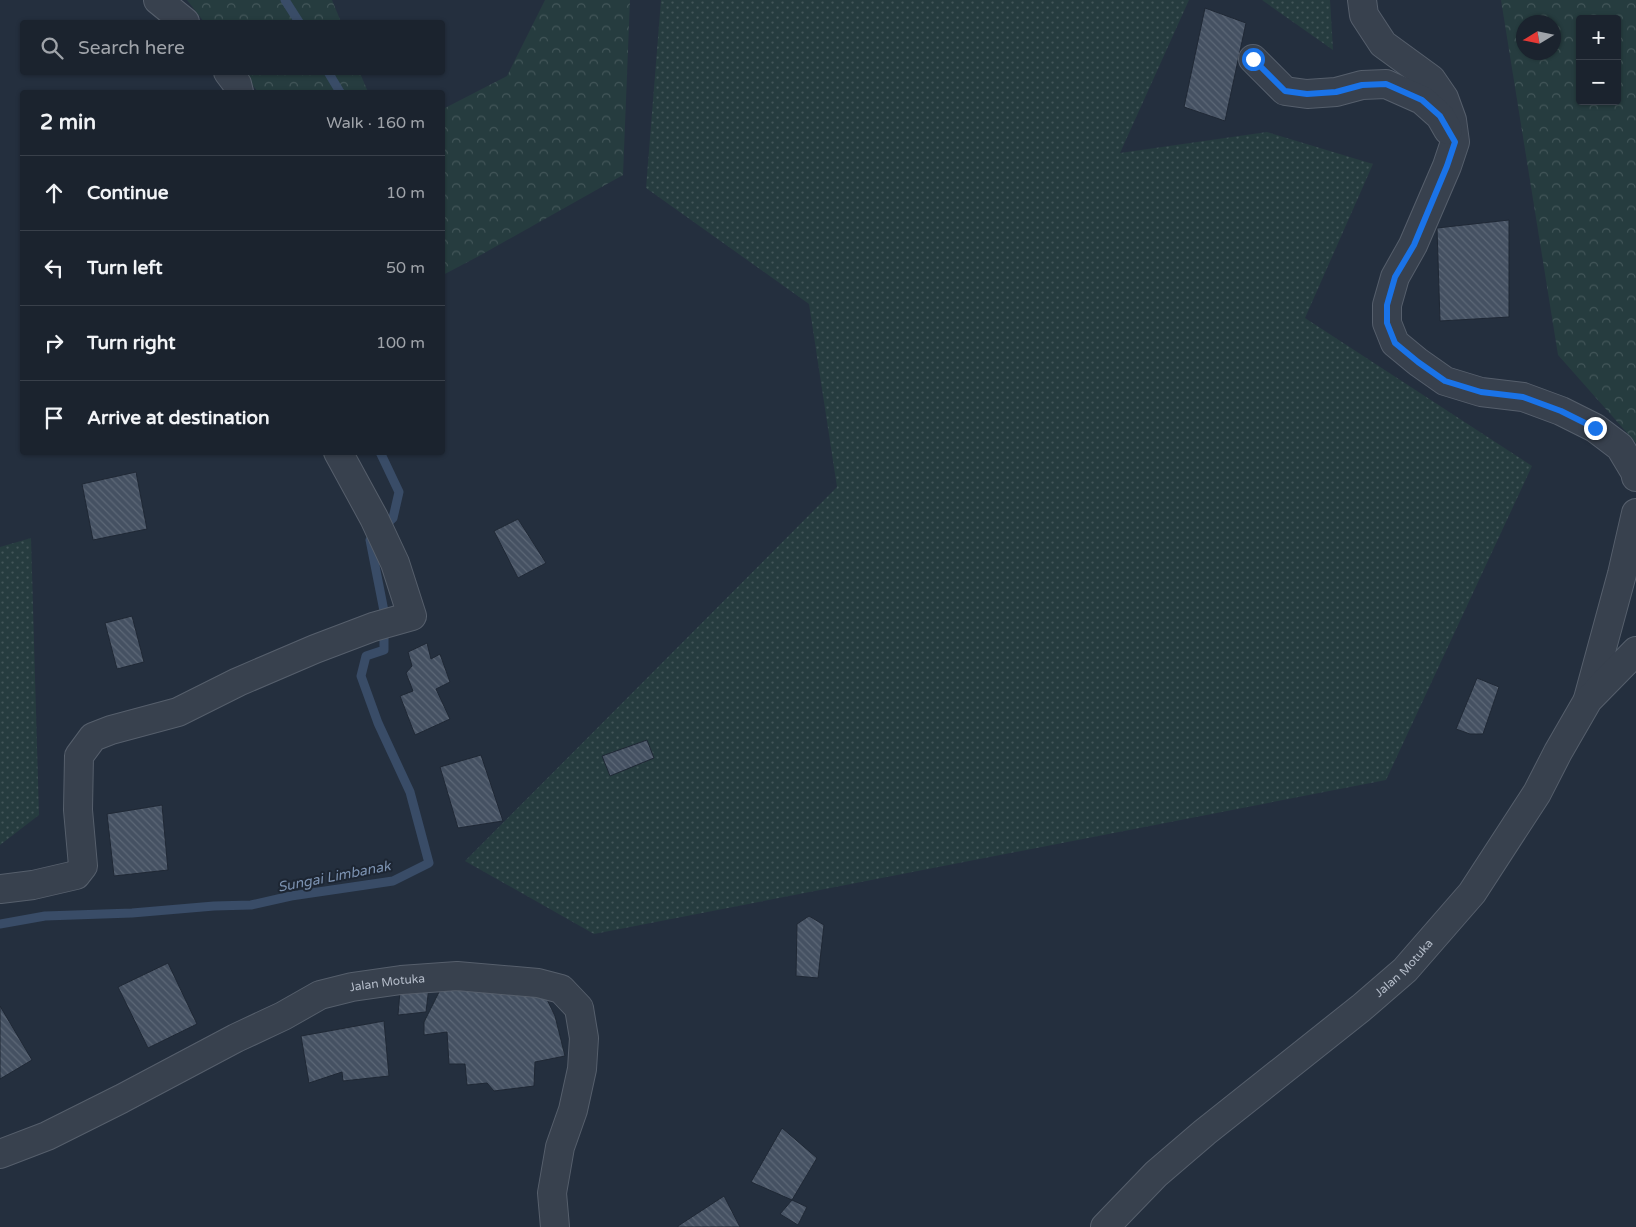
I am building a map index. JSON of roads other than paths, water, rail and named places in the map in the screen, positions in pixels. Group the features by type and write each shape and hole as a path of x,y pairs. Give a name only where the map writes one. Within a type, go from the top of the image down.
{"street":[{"path":"158,0 183,20"},
{"path":"1362,0 1364,15 1383,44 1431,79 1444,98 1452,120 1455,142 1414,245 1395,277 1387,305 1387,323 1395,343 1445,381 1481,392 1523,397 1561,411 1595,428 1620,447 1636,477"},
{"path":"1253,59 1285,91 1307,94 1336,92 1362,85 1386,84 1422,100 1440,116 1455,142"},
{"path":"230,75 237,84 238,90"},
{"path":"0,889 33,885 76,875 84,866 78,810 80,756 93,737 111,730 178,712 238,682 315,648 373,627 412,616 395,563 374,518 340,455"},
{"path":"1588,700 1622,574 1636,513"},
{"name":"Jalan Motuka","path":"1105,1227 1156,1174 1205,1132 1361,1008 1405,970 1472,893 1537,793 1588,700 1636,651"},
{"name":"Jalan Motuka","path":"0,1154 47,1136 236,1038 283,1016 320,995 352,987 400,980 457,976 538,983 561,989 579,1008 584,1038 582,1069 573,1110 560,1147 552,1194 555,1227"}],"waterway":[{"name":"Sungai Limbanak","path":"285,0 298,20"},
{"name":"Sungai Limbanak","path":"330,75 339,90"},
{"name":"Sungai Limbanak","path":"0,924 45,916 132,913 251,905 291,896 393,881 429,863 410,792 378,723 361,676 366,656 384,650 384,611 370,540 393,518 399,492 381,455"}]}
